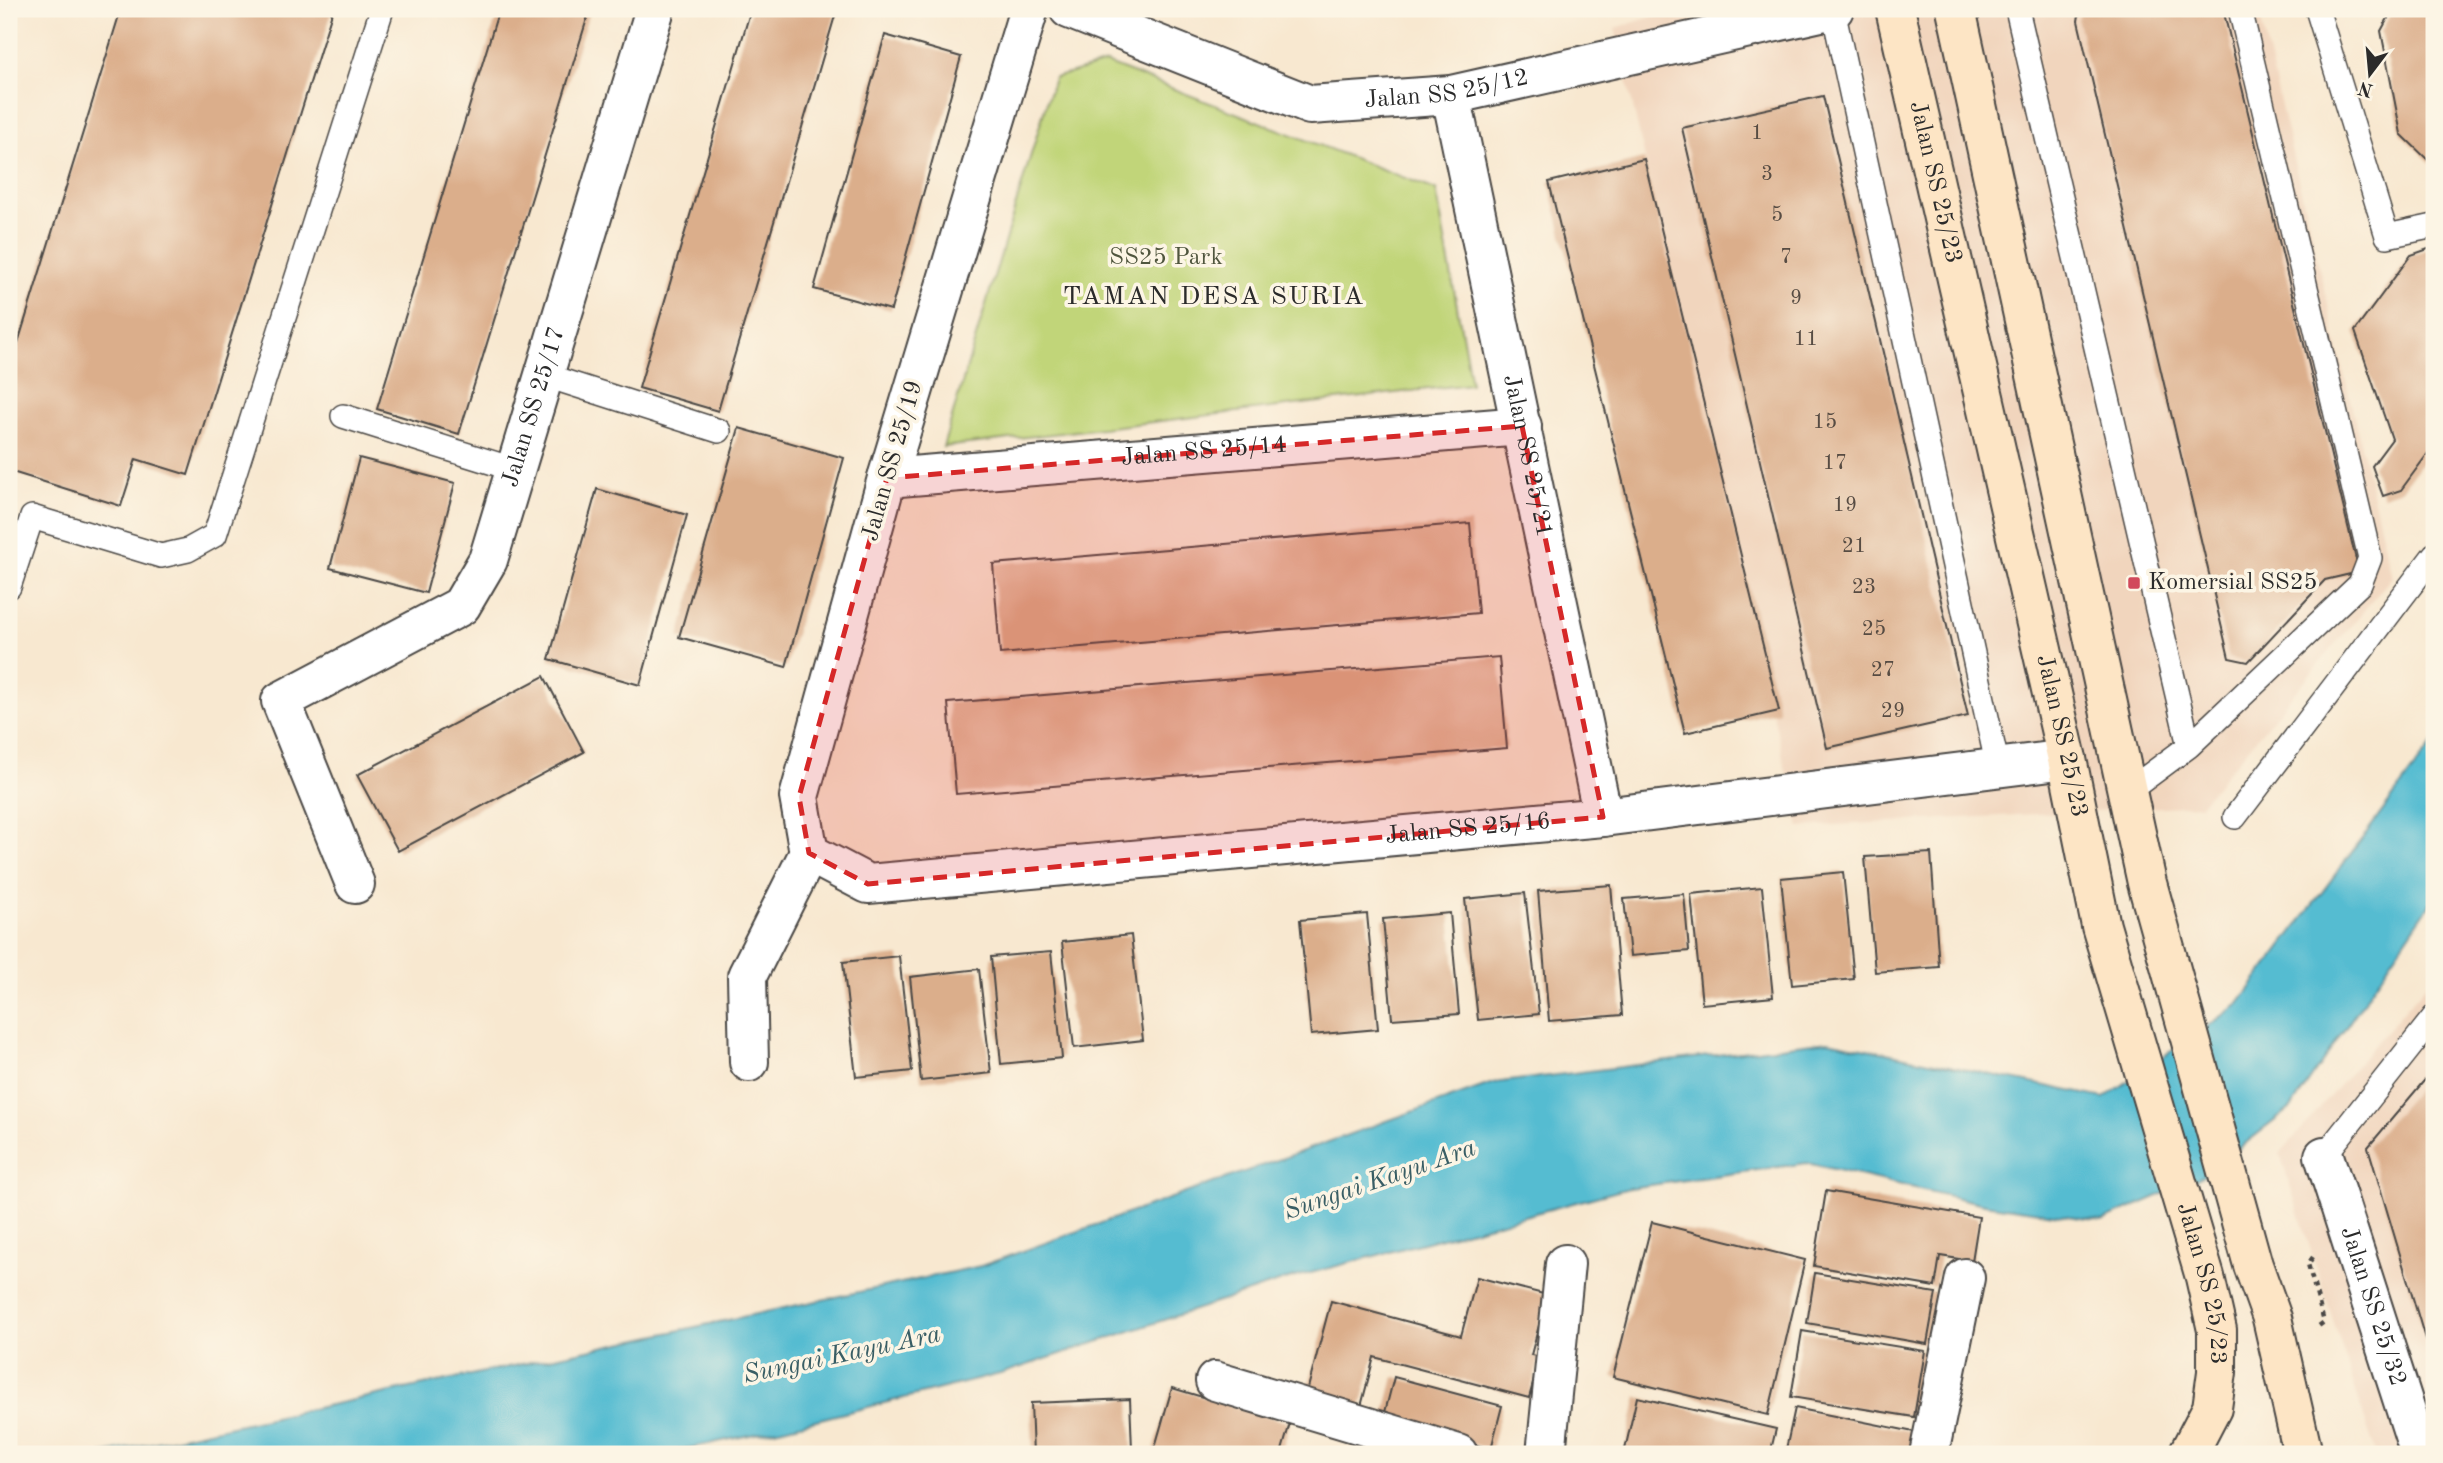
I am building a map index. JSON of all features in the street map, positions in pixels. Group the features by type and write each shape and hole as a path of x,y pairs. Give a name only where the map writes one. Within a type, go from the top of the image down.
{"main road":[{"name":"Jalan SS 25/23","path":"1895,9 2067,759 2101,926 2205,1277 2217,1330 2217,1372 2212,1408 2188,1454"},
{"path":"1956,9 2147,883 2253,1265 2272,1318 2303,1454"},
{"path":"2067,759 2088,766 2107,777 2128,797"}],"street":[{"name":"Jalan SS 25/17","path":"355,884 281,701 461,606 488,560 655,9"},
{"name":"Jalan SS 25/19","path":"809,853 799,797 887,478 1029,9"},
{"name":"Jalan SS 25/12","path":"1069,9 1310,105 1451,95 1833,9"},
{"name":"Jalan SS 25/21","path":"1451,95 1603,817"},
{"name":"Jalan SS 25/14","path":"887,478 1522,426"},
{"name":"Jalan SS 25/16","path":"809,853 868,884 1603,817 2067,759"},
{"path":"750,1062 747,976 809,853"},
{"name":"Jalan SS 25/32","path":"2324,1156 2420,1454"},
{"path":"1546,1454 1564,1264"},
{"path":"1929,1454 1965,1278"},
{"path":"1214,1381 1458,1454"}],"lane":[{"path":"9,587 32,517 161,556 187,550 215,535 382,9"},
{"path":"1833,9 1998,768"},
{"path":"2017,9 2189,746"},
{"path":"2128,797 2189,746 2360,584 2370,558 2240,9"},
{"path":"2318,9 2387,236 2434,226"},
{"path":"544,375 719,431"},
{"path":"343,416 516,470"},
{"path":"2235,817 2434,555"},
{"path":"2324,1156 2434,1017"}],"path":[{"path":"2281,1358 2324,1322 2308,1264 2344,1218"}],"highlighted area":[{"path":"1522,426 1603,817 868,884 809,853 799,797 887,478"}],"shaded area":[{"path":"1679,9 2258,9 2392,577 2200,805 1799,827 1615,28"},
{"path":"2434,976 2434,1454 2376,1454 2280,1154"}],"green space":[{"name":"SS25 Park","path":"1106,63 1436,190 1471,384 943,447 1054,78"}],"water":[{"name":"Sungai Kayu Ara","path":"2434,742 2434,898 2291,1108 2203,1176 2102,1221 1984,1204 1807,1163 1629,1188 1288,1279 1000,1374 788,1427 661,1454 101,1454 981,1266 1493,1083 1828,1041 2104,1098 2238,1005"}],"building":[{"path":"121,9 333,9 188,475 136,459 121,506 9,471 9,372"},
{"path":"499,9 590,9 459,434 377,409"},
{"path":"751,9 837,9 718,411 639,388"},
{"path":"2080,9 2223,9 2359,572 2325,580 2248,662 2229,658 2078,21"},
{"path":"2393,9 2434,9 2434,166 2401,134 2381,31"},
{"path":"885,35 961,57 891,310 814,289"},
{"path":"1823,96 1968,716 1827,748 1682,128"},
{"path":"1644,159 1779,711 1685,733 1549,182"},
{"path":"2434,247 2434,445 2401,490 2383,496 2372,466 2392,439 2355,331 2411,255"},
{"path":"739,428 844,458 786,667 679,637"},
{"path":"359,458 455,483 426,593 330,568"},
{"path":"597,489 687,515 640,685 549,659"},
{"path":"1470,523 1478,613 1000,654 993,564"},
{"path":"1499,657 1507,748 956,794 948,703"},
{"path":"544,676 584,752 398,851 357,775"},
{"path":"1931,853 1939,967 1875,972 1865,857"},
{"path":"1843,872 1854,979 1792,985 1781,878"},
{"path":"1611,885 1622,1015 1549,1021 1538,891"},
{"path":"1762,887 1773,997 1702,1004 1691,894"},
{"path":"1525,893 1539,1014 1478,1020 1465,899"},
{"path":"1684,894 1689,951 1630,956 1624,899"},
{"path":"1450,913 1459,1014 1392,1019 1383,919"},
{"path":"1367,914 1378,1029 1311,1035 1300,920"},
{"path":"1131,935 1143,1040 1074,1048 1062,942"},
{"path":"1051,952 1062,1058 1001,1064 991,957"},
{"path":"899,956 912,1071 856,1077 843,962"},
{"path":"979,969 991,1073 921,1081 910,977"},
{"path":"2434,1069 2434,1369 2368,1147"},
{"path":"1826,1191 1979,1217 1972,1261 1940,1256 1935,1287 1814,1266"},
{"path":"1652,1222 1805,1260 1768,1415 1613,1377"},
{"path":"1815,1273 1936,1293 1927,1344 1807,1323"},
{"path":"1477,1277 1547,1295 1531,1355 1540,1357 1529,1398 1374,1357 1358,1418 1304,1403 1331,1301 1461,1336"},
{"path":"1802,1331 1925,1351 1914,1417 1791,1397"},
{"path":"1394,1377 1502,1406 1491,1449 1383,1420"},
{"path":"1172,1388 1290,1423 1281,1454 1153,1454"},
{"path":"1637,1397 1776,1429 1770,1454 1624,1454"},
{"path":"1130,1399 1132,1449 1108,1449 1108,1454 1033,1454 1031,1403"},
{"path":"1795,1408 1914,1432 1909,1454 1785,1454"}],"place":[{"name":"Komersial SS25","path":"2134,583"}],"district":[{"name":"TAMAN DESA SURIA","path":"1214,297"}]}
